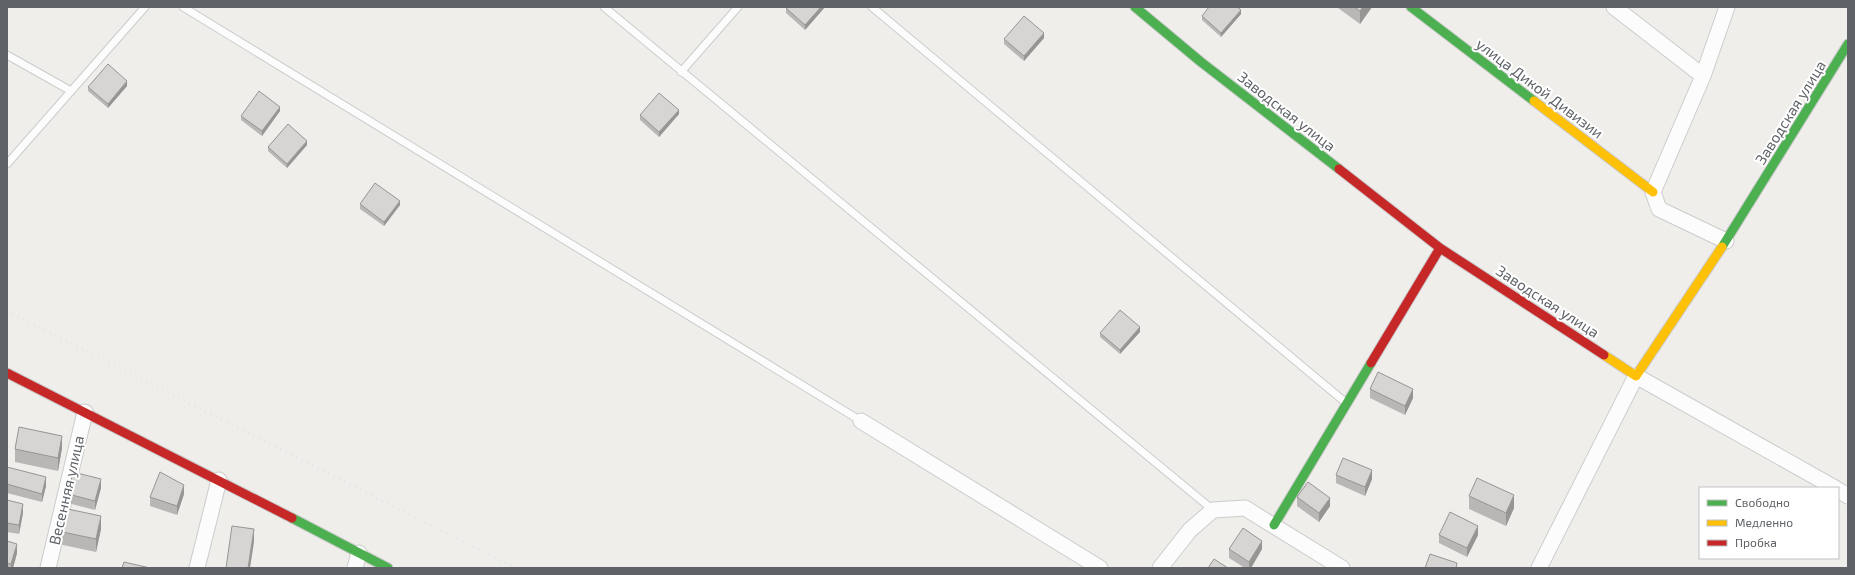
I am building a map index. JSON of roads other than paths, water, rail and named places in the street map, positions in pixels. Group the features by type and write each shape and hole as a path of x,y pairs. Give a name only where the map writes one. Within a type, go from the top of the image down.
{"street":[{"name":"Заводская улица","path":"1135,7 1201,62 1440,248 1636,376 1726,241 1848,44"},
{"name":"улица Дикой Дивизии","path":"1411,7 1653,192"},
{"path":"1614,7 1703,76"},
{"path":"1726,241 1659,209 1653,192 1703,76 1727,7"},
{"path":"1274,524 1440,248"},
{"path":"7,373 219,480 388,568"},
{"path":"1539,568 1636,376 1833,487"},
{"name":"Весенняя улица","path":"48,568 85,412"},
{"path":"861,421 1100,568"},
{"path":"197,568 219,480"},
{"path":"1839,491 1848,496"},
{"path":"1160,568 1190,530 1213,510 1245,508 1274,524 1342,568"},
{"path":"356,568 359,553"}],"lane":[{"path":"7,164 145,7"},
{"path":"183,7 861,421"},
{"path":"604,7 1213,510"},
{"path":"681,72 738,7"},
{"path":"872,7 1346,403"},
{"path":"7,55 71,91"}],"railway":[{"path":"7,311 515,568"}]}
